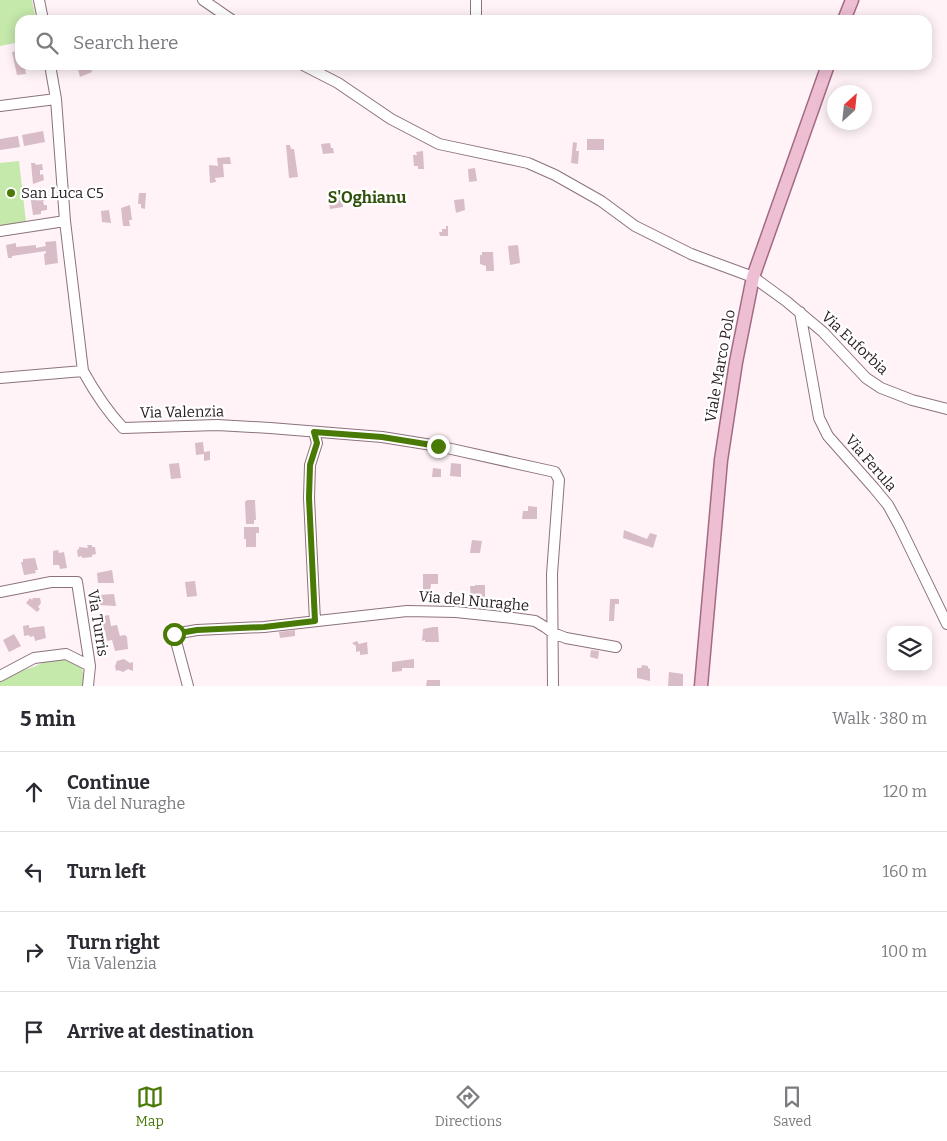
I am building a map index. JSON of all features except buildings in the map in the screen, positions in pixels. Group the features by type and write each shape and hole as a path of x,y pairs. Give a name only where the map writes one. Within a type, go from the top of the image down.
{"main road":[{"path":"846,15 852,0"},
{"name":"Viale Marco Polo","path":"701,686 721,460 736,362 752,277 826,70"}],"street":[{"path":"39,0 41,15"},
{"path":"203,0 225,15"},
{"path":"476,0 476,15"},
{"name":"Via Valenzia","path":"51,70 56,99 66,221 83,371 93,388 123,428 216,426 382,437 438,446 555,472 559,480 553,542 553,634"},
{"name":"Via Euforbia","path":"313,70 338,83 391,119 438,144 528,163 601,201 635,226 691,254 752,277 800,312 823,332 866,378 881,388 912,400 947,409"},
{"path":"0,106 56,99"},
{"path":"0,231 66,221"},
{"name":"Via Ferula","path":"800,312 820,418 828,436 888,505 947,624"},
{"path":"0,378 83,371"},
{"path":"314,432 317,443 310,465 309,498 315,621"},
{"name":"Via Turris","path":"0,592 51,582 77,582 90,666 88,686"},
{"name":"Via del Nuraghe","path":"188,686 174,634 197,630 264,627 407,611 456,612 535,621 545,626 553,634 616,646"},
{"path":"553,634 553,686"},
{"path":"0,676 34,658 66,654 90,666"}],"green space":[{"path":"0,0 32,0 35,15 15,15 15,43 0,46"},
{"name":"San Luca C5","path":"19,161 26,222 0,226 0,163"},
{"path":"70,658 82,667 83,686 0,686 0,678 36,666 50,659"}],"place":[{"name":"San Luca C5","path":"11,193"}],"district":[{"name":"S'Oghianu","path":"367,197"}],"route":[{"path":"174,634 197,630 264,627 315,621 309,498 310,465 317,443 314,432 382,437 438,446"}]}
